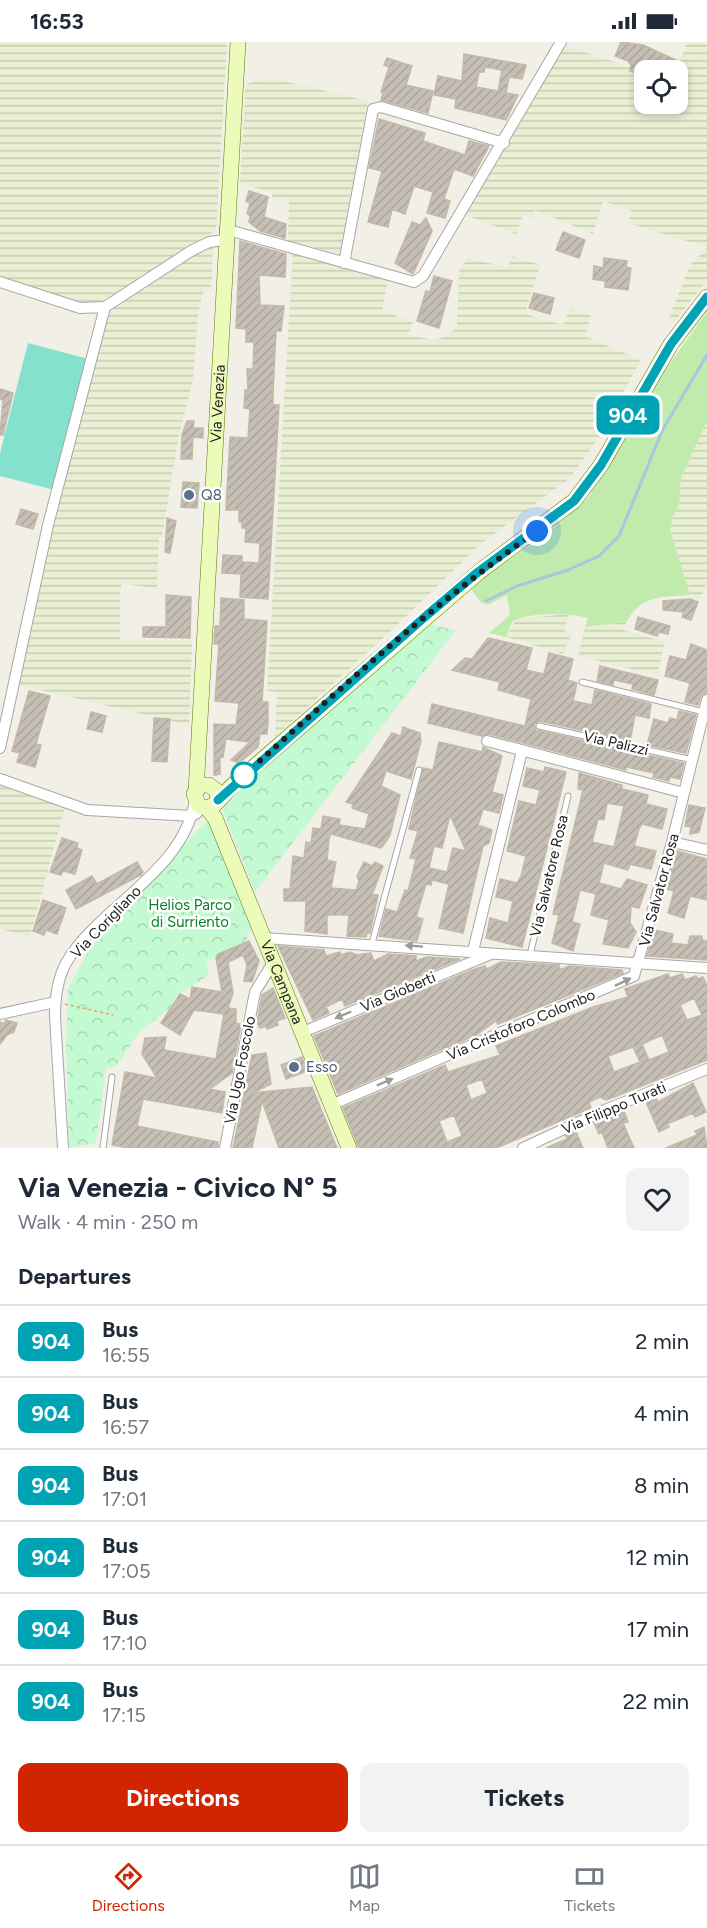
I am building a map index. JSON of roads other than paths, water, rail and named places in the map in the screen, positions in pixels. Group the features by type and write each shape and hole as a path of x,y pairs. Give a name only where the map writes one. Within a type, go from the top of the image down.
{"main road":[{"name":"Via Venezia","path":"196,764 225,234 238,42"},
{"path":"207,802 232,786 478,572 574,501 601,465 671,344 707,297"},
{"name":"Via Campana","path":"196,764 207,802 349,1148"}],"street":[{"path":"0,282 80,308 105,308 190,251 225,234 414,282 423,276 504,143 561,42"},
{"path":"344,263 373,109 381,107 504,143"},
{"path":"0,748 48,525 105,308"},
{"name":"Via Salvator Rosa","path":"263,935 640,963 684,793 703,731 707,700"},
{"path":"487,741 684,793"},
{"path":"472,951 522,751"},
{"path":"0,779 87,810 207,802"},
{"name":"Via Corigliano","path":"63,1148 55,1002 66,964 87,938 163,863 207,802"},
{"path":"672,842 707,850"},
{"name":"Via Gioberti","path":"303,1032 494,952"},
{"name":"Via Ugo Foscolo","path":"225,1148 255,992 274,961"},
{"path":"640,963 707,968"},
{"name":"Via Cristoforo Colombo","path":"331,1105 629,981 640,963"},
{"path":"0,1014 55,1002"},
{"name":"Via Filippo Turati","path":"523,1148 605,1110 707,1069"}],"lane":[{"path":"582,682 704,712"},
{"name":"Via Palizzi","path":"539,726 693,760"},
{"path":"372,943 419,770"},
{"name":"Via Salvatore Rosa","path":"530,955 568,796"},
{"path":"103,1148 112,1077"}],"waterway":[{"path":"486,601 517,586 568,570 599,556 619,536 663,429 707,355"}],"place":[{"name":"Q8","path":"189,495"},
{"name":"Esso","path":"294,1067"}],"park label":[{"name":"Helios Parco di Surriento","path":"190,914"}]}
